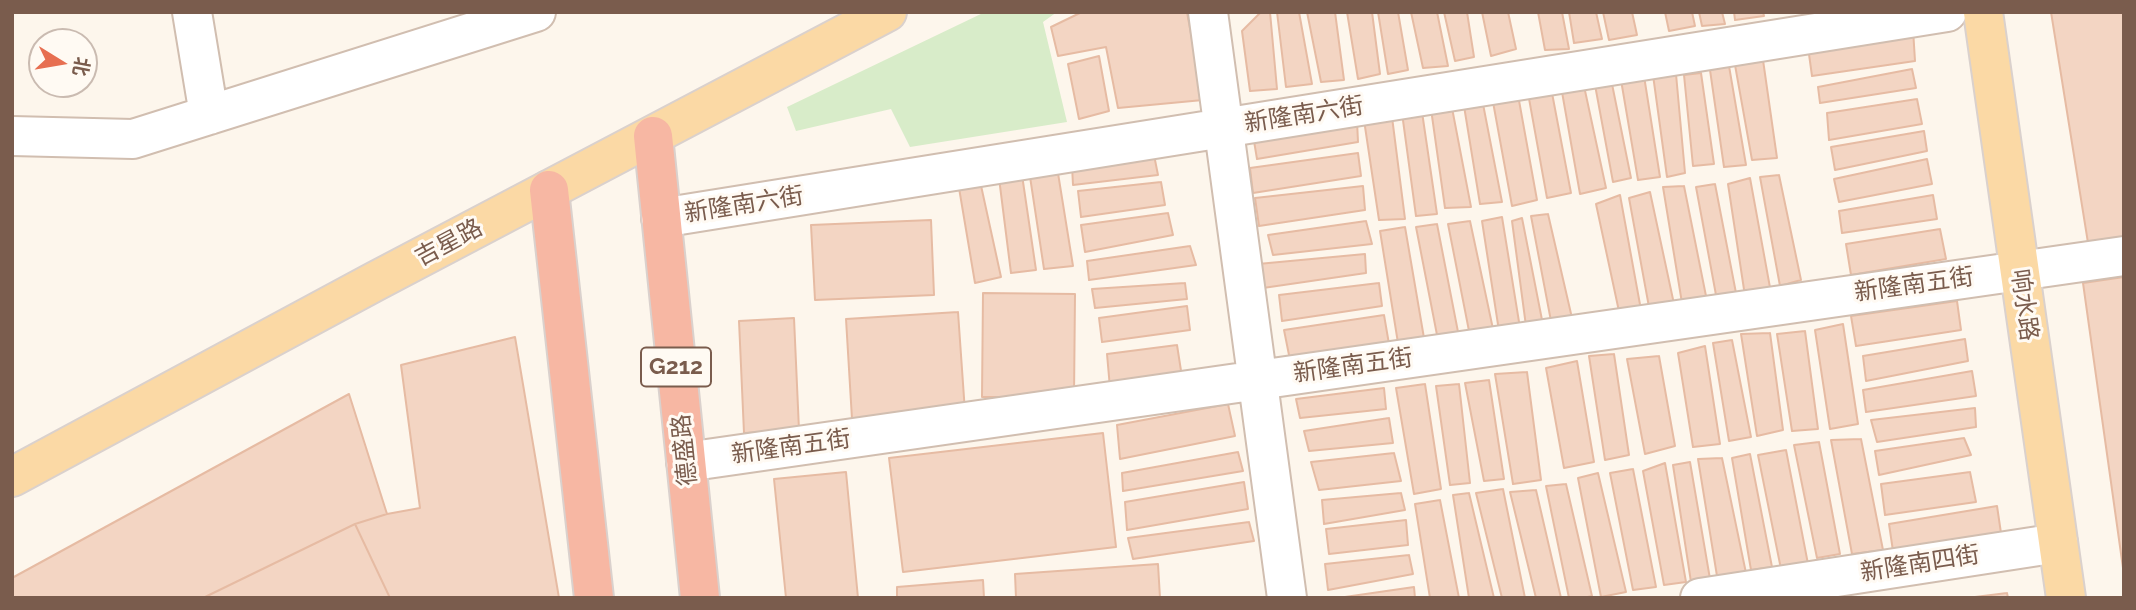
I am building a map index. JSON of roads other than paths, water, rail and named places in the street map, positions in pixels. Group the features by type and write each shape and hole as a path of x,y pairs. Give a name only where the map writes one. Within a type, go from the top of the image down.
{"highway":[{"name":"德盛路","path":"653,136 700,598"},
{"path":"549,190 594,598"}],"main road":[{"name":"吉星路","path":"12,477 887,12"},
{"name":"响水路","path":"1983,12 2066,598"}],"street":[{"path":"192,12 209,115"},
{"path":"12,136 133,139 536,12"},
{"path":"1208,12 1287,598"},
{"name":"新隆南六街","path":"661,218 1947,12"},
{"name":"新隆南五街","path":"686,462 2124,256"},
{"name":"新隆南四街","path":"1700,598 2058,543"}]}
